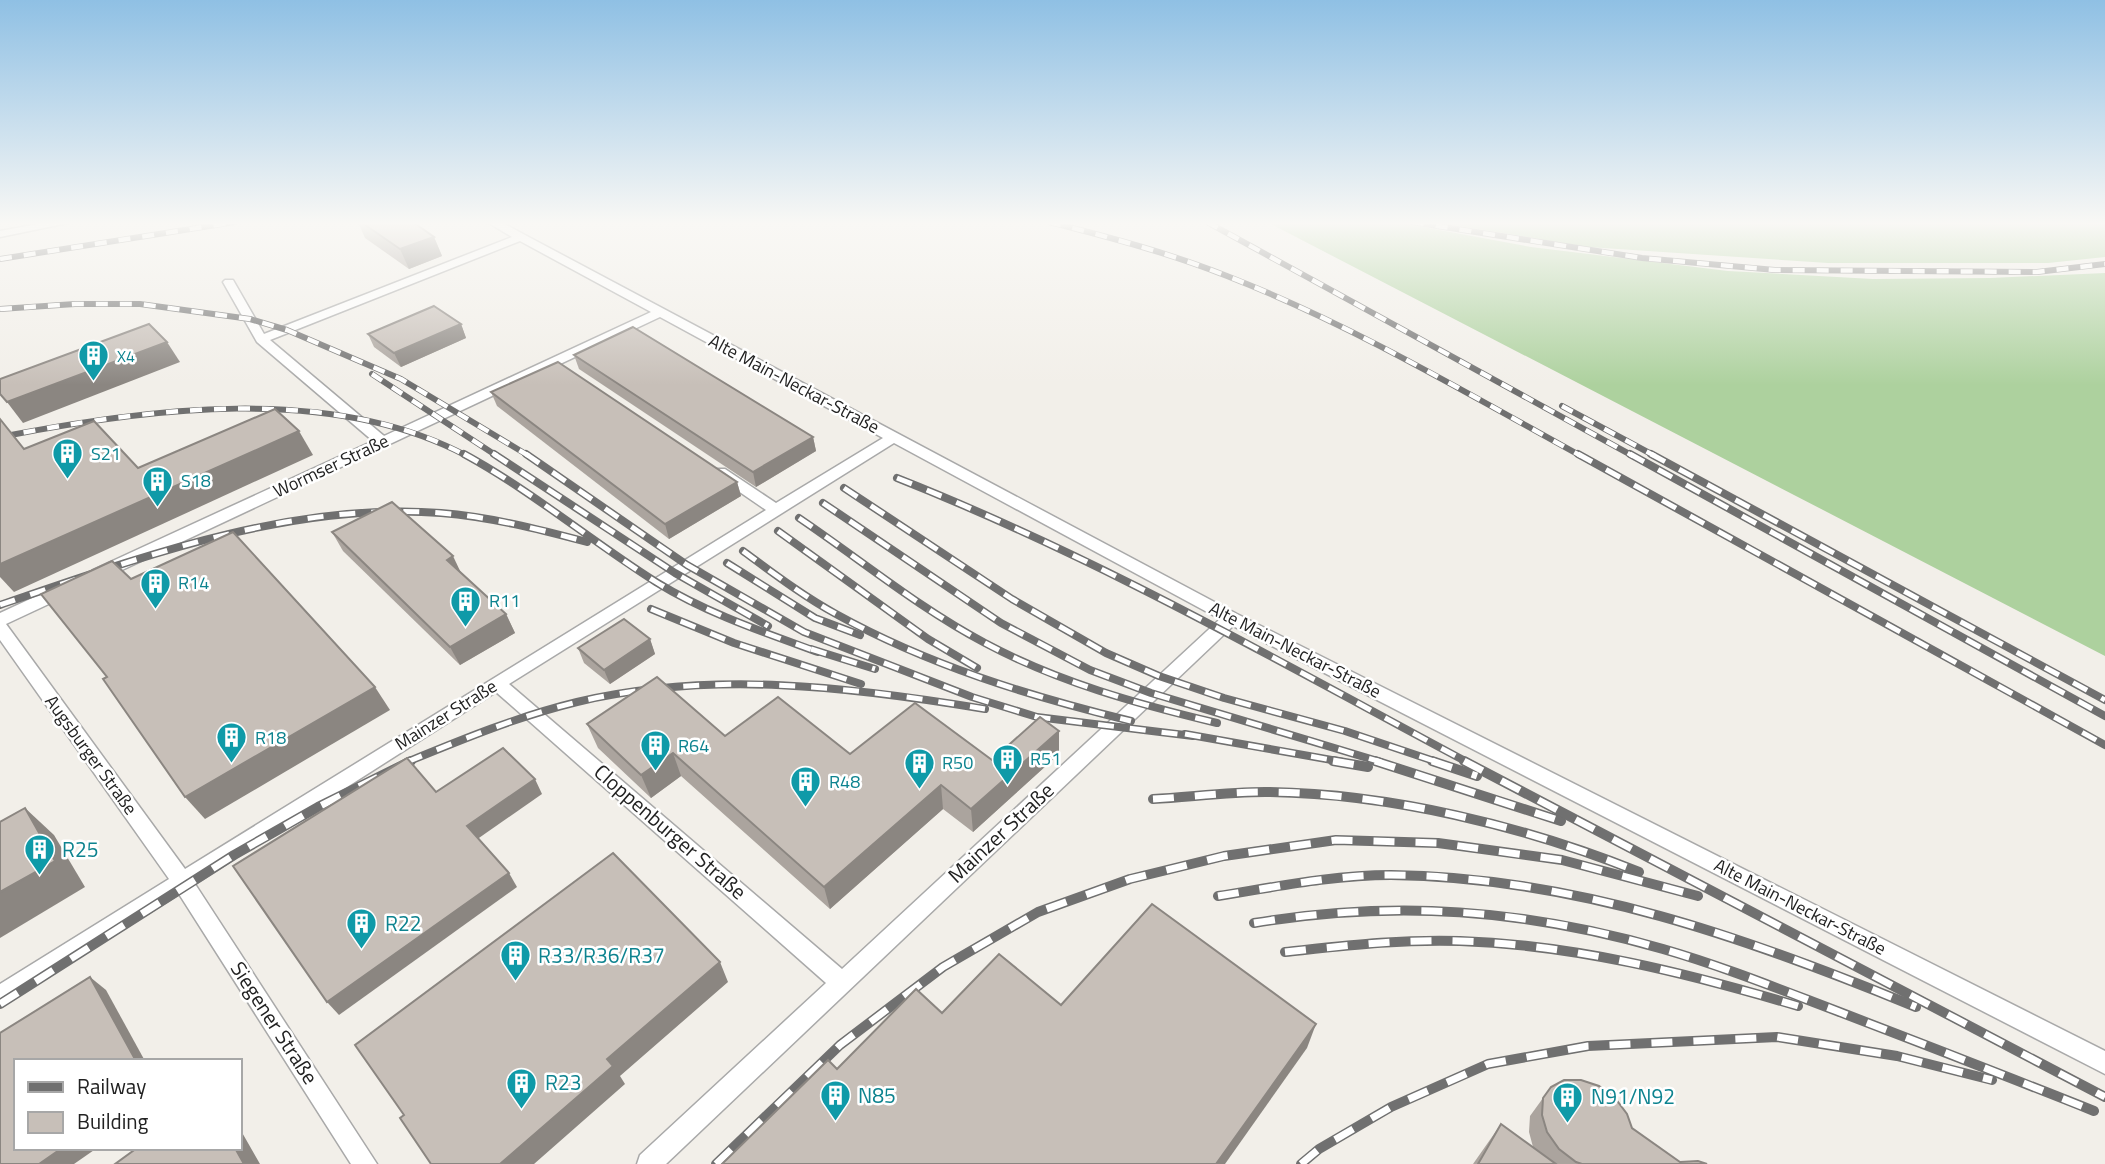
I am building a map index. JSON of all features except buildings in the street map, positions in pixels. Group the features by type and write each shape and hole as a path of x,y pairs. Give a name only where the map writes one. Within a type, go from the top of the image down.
{"lane":[{"path":"261,339 421,276"},
{"name":"Alte Main-Neckar-Straße","path":"594,276 1231,618 2105,1063"},
{"path":"229,282 261,339 383,442"},
{"name":"Wormser Straße","path":"0,620 383,442 561,365 661,312"},
{"name":"Mainzer Straße","path":"0,996 894,437"},
{"path":"710,466 776,510"},
{"name":"Mainzer Straße","path":"649,1164 1231,618"},
{"name":"Augsburger Straße","path":"0,628 183,883"},
{"name":"Cloppenburger Straße","path":"497,683 842,983"},
{"name":"Siegener Straße","path":"183,883 365,1164"}],"green space":[{"path":"1372,276 1824,276 1873,279 2105,276 2105,656"}],"railway":[{"path":"1228,276 1362,337 1581,456"},
{"path":"1306,276 1633,456"},
{"path":"0,309 75,304 140,304 250,319 287,330 401,379 528,456"},
{"path":"372,374 497,456"},
{"path":"1562,406 1655,456"},
{"path":"0,437 176,411 298,411 357,418 414,433 467,456"},
{"path":"464,454 514,484 675,593 735,621 818,652"},
{"path":"494,454 675,573 768,626"},
{"path":"1578,454 2105,745"},
{"path":"1630,454 2105,716"},
{"path":"1651,454 2105,700"},
{"path":"528,456 687,565 804,632 972,697 1037,717 1193,736"},
{"path":"897,478 971,508 1115,576 1467,762"},
{"path":"844,488 1012,599 1106,653 1159,676 1224,698 1345,731 1437,762"},
{"path":"823,503 1001,623 1090,670 1151,693 1381,762"},
{"path":"0,605 161,552 273,524 329,516 385,512 441,513 514,524 587,542"},
{"path":"799,518 937,615 1013,657 1098,691 1217,723"},
{"path":"778,531 928,639 977,668"},
{"path":"743,551 824,607 907,649 1017,690 1131,721"},
{"path":"727,563 815,618 860,635"},
{"path":"651,609 734,643 861,684"},
{"path":"811,649 875,669"},
{"path":"407,762 491,729 555,708 628,692 679,686 781,685 884,694 985,709"},
{"path":"1185,734 1343,762"},
{"path":"0,1004 234,855 318,807 411,761"},
{"path":"1333,761 1368,767"},
{"path":"1375,761 1561,821"},
{"path":"1432,761 1477,776"},
{"path":"1464,761 2105,1097"},
{"path":"1153,799 1265,792 1360,798 1455,815 1503,827 1595,855 1639,872"},
{"path":"716,1164 840,1045 943,967 1038,912 1130,879 1224,856 1336,840 1438,843 1562,860 1698,896"},
{"path":"1218,896 1304,882 1391,875 1460,878 1527,887 1594,899 1724,935 1916,1007"},
{"path":"1254,923 1358,912 1460,912 1510,917 1612,935 1750,978 2094,1111"},
{"path":"1285,952 1416,941 1460,941 1546,948 1673,972 1798,1006"},
{"path":"1301,1164 1319,1149 1391,1107 1488,1064 1588,1046 1777,1037 1897,1056 1992,1080"}],"place":[{"name":"X4","path":"94,383"},
{"name":"S21","path":"68,481"},
{"name":"S18","path":"158,508"},
{"name":"R14","path":"155,610"},
{"name":"R11","path":"466,628"},
{"name":"R18","path":"232,765"},
{"name":"R64","path":"655,773"},
{"name":"R51","path":"1007,786"},
{"name":"R50","path":"919,790"},
{"name":"R48","path":"806,809"},
{"name":"R25","path":"39,877"},
{"name":"R22","path":"362,951"},
{"name":"R33/R36/R37","path":"515,983"},
{"name":"R23","path":"522,1110"},
{"name":"N85","path":"835,1123"},
{"name":"N91/N92","path":"1568,1124"}]}
